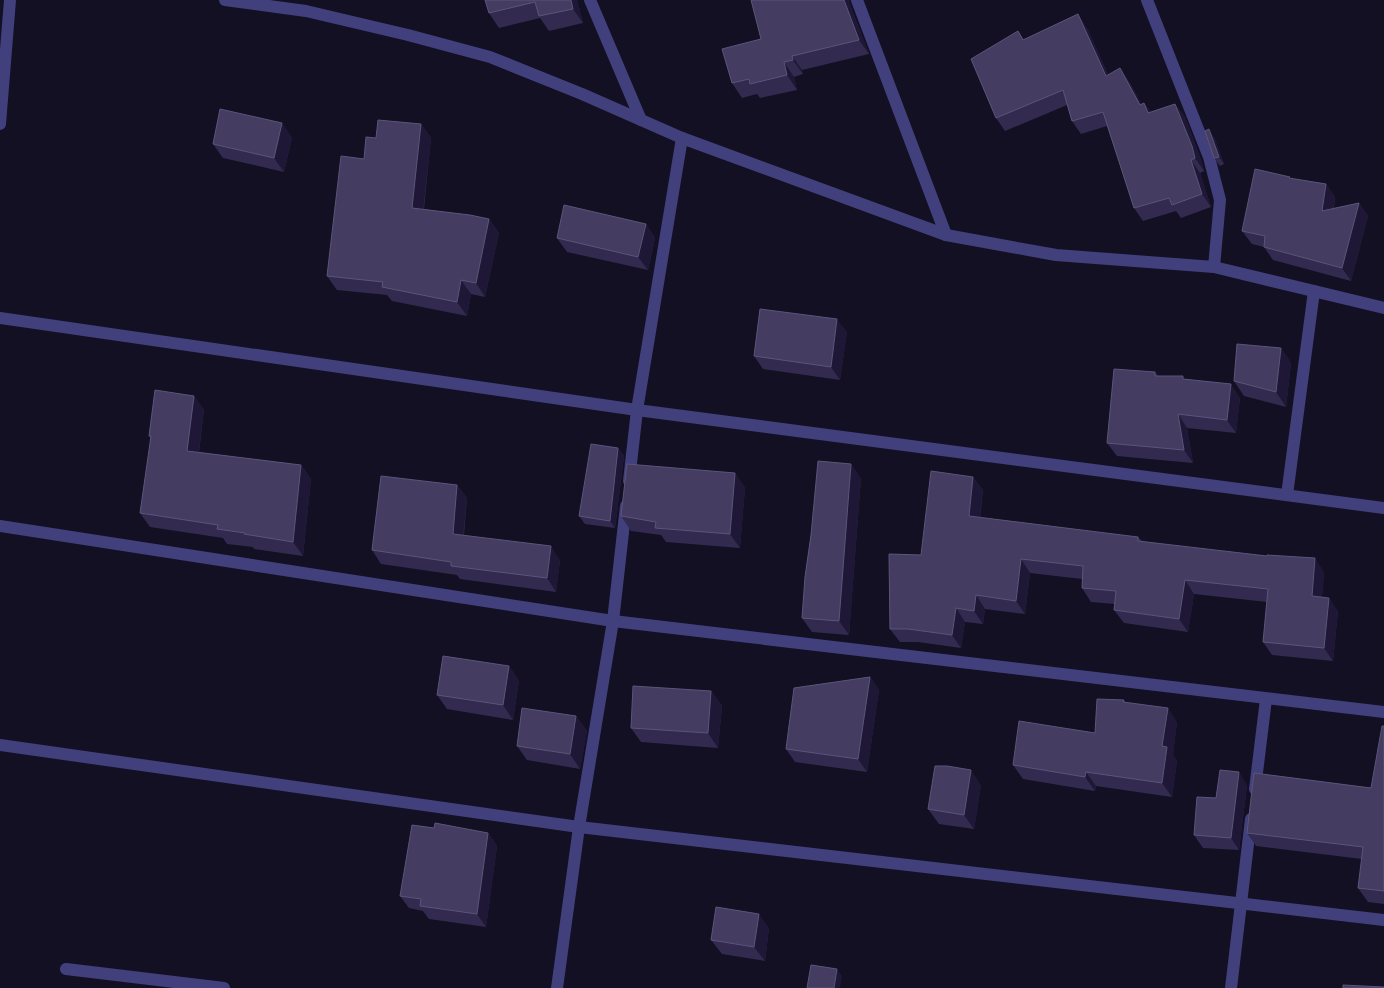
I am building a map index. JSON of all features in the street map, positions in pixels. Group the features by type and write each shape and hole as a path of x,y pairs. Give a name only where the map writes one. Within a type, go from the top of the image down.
{"street":[{"path":"0,124 10,0"},
{"path":"226,0 304,5 490,57 582,94 682,138 946,235 1056,255 1214,267 1384,308"},
{"path":"590,0 642,120"},
{"path":"857,0 946,235"},
{"path":"1147,0 1209,157 1220,200 1214,267"},
{"path":"557,988 579,827 613,621 638,410 682,138"},
{"path":"1287,495 1314,291"},
{"path":"0,318 638,410 1384,508"},
{"path":"0,526 613,621 1384,712"},
{"path":"1231,988 1266,699"},
{"path":"0,745 579,827 1384,920"},
{"path":"66,969 224,988"}],"building":[{"path":"485,0 571,0 573,9 539,16 535,2 489,13"},
{"path":"751,0 844,0 859,40 792,56 793,60 784,62 787,75 750,84 749,79 732,83 722,49 761,39"},
{"path":"1078,14 1106,76 1120,68 1140,105 1144,103 1148,113 1175,104 1192,146 1195,158 1191,160 1202,194 1172,205 1169,198 1134,208 1103,112 1072,121 1063,90 996,118 971,59 1018,31 1023,40"},
{"path":"220,109 282,123 274,158 213,144"},
{"path":"378,120 421,124 412,208 489,219 476,283 461,280 457,302 382,287 383,282 327,276 341,156 364,159 366,137 376,138"},
{"path":"1209,129 1219,157 1214,158 1205,131"},
{"path":"1255,169 1289,178 1326,184 1322,211 1359,203 1342,268 1264,247 1265,236 1242,231"},
{"path":"564,205 646,224 638,257 557,238"},
{"path":"760,309 837,319 831,367 754,356"},
{"path":"1237,344 1281,348 1276,392 1234,381"},
{"path":"1114,369 1155,372 1155,376 1183,376 1183,379 1231,384 1227,420 1178,414 1184,450 1107,443"},
{"path":"155,390 194,396 187,451 301,465 293,542 217,529 218,525 140,513 151,436 149,436"},
{"path":"591,444 618,448 610,521 579,516"},
{"path":"818,461 851,464 839,621 802,618"},
{"path":"627,464 735,473 730,534 655,528 656,522 621,516"},
{"path":"931,471 973,477 969,516 1138,537 1138,541 1267,556 1315,558 1312,596 1329,598 1324,648 1263,642 1268,589 1185,580 1179,619 1114,610 1116,591 1082,588 1083,566 1021,559 1016,601 976,595 974,611 956,608 952,635 908,629 890,629 889,554 921,555"},
{"path":"381,476 457,485 453,534 551,546 547,578 451,566 451,562 372,550"},
{"path":"443,656 509,666 503,705 437,695"},
{"path":"870,677 858,759 786,749 794,688"},
{"path":"633,686 711,691 708,733 631,728"},
{"path":"1097,699 1124,700 1123,702 1168,708 1162,746 1167,747 1162,783 1086,772 1085,777 1013,765 1019,721 1095,733"},
{"path":"522,708 576,716 570,754 517,746"},
{"path":"1382,726 1384,726 1384,891 1358,888 1363,847 1247,833 1254,773 1371,788"},
{"path":"935,766 971,770 964,815 928,809"},
{"path":"1220,770 1239,772 1231,838 1194,835 1197,797 1216,798"},
{"path":"435,823 488,833 477,914 420,906 421,899 400,896 412,825 434,828"},
{"path":"716,907 759,914 754,947 711,940"},
{"path":"811,965 837,969 834,988 807,988"},
{"path":"1343,985 1384,987 1384,988 1343,988"}]}
